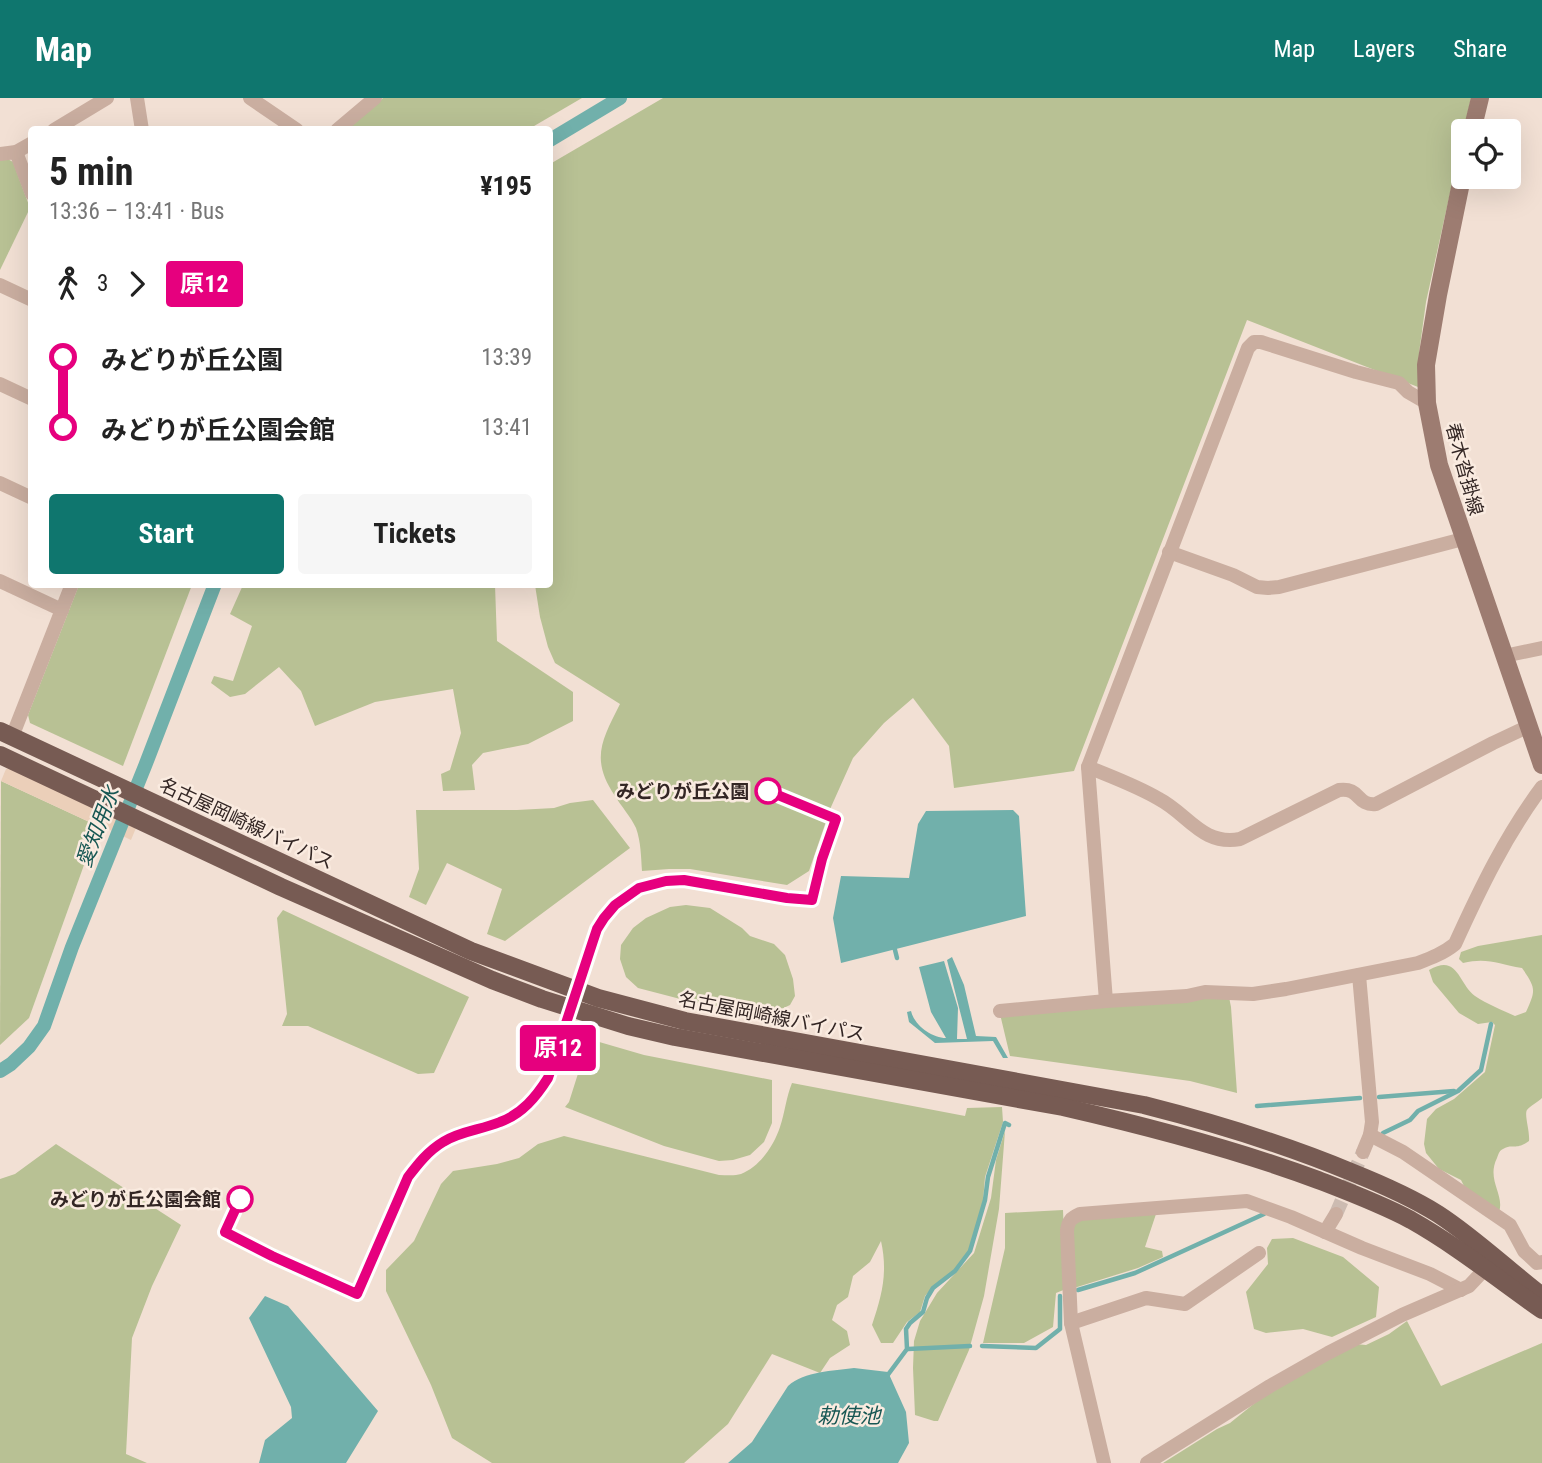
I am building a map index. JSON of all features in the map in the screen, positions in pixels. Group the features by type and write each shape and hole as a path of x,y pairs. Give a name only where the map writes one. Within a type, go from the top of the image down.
{"main road":[{"path":"1475,119 1479,98"},
{"name":"春木沓掛線","path":"1460,189 1437,295 1426,365 1427,403 1439,465 1542,765"},
{"name":"名古屋岡崎線バイパス","path":"6,734 471,951 586,994 630,1017 685,1021 1144,1105 1200,1119 1318,1158 1435,1212 1477,1241 1542,1296"},
{"name":"名古屋岡崎線バイパス","path":"2,760 112,807 281,887 501,984 542,999 630,1017 723,1046 1063,1107 1210,1143 1297,1172 1387,1208 1434,1234 1542,1310"}],"street":[{"path":"61,126 107,98"},
{"path":"137,98 141,126"},
{"path":"342,126 374,98"},
{"path":"257,100 292,126"},
{"path":"0,154 16,152 28,145"},
{"path":"16,152 28,184"},
{"path":"0,285 28,298"},
{"path":"1106,1001 1088,767 1248,348 1254,342 1261,342 1399,383 1408,393 1427,403"},
{"path":"0,384 28,396"},
{"path":"0,483 28,496"},
{"path":"1169,552 1233,575 1257,587 1268,588 1463,539"},
{"path":"0,581 62,610"},
{"path":"6,734 70,588"},
{"path":"1504,656 1542,648"},
{"path":"1088,767 1163,801 1210,837 1232,841 1339,790 1348,789 1363,802 1376,804 1529,726"},
{"path":"1000,1011 1187,996 1205,992 1253,994 1418,963 1447,951 1455,944 1508,837 1542,787"},
{"path":"1359,975 1372,1122 1363,1153"},
{"path":"1370,1135 1403,1152 1510,1225 1524,1251 1537,1262 1542,1262"},
{"path":"1104,1463 1071,1323 1067,1231 1068,1223 1080,1213 1247,1200 1430,1274 1461,1290"},
{"path":"1325,1232 1336,1214"},
{"path":"1071,1323 1146,1298 1185,1304 1259,1253"},
{"path":"1147,1463 1328,1353 1402,1315 1469,1286 1485,1269"}],"green space":[{"path":"383,98 582,98 534,126 351,126"},
{"path":"663,98 1471,98 1466,119 1451,119 1451,189 1426,302 1419,353 1418,387 1247,320 1074,771 954,788 949,746 913,698 884,723 853,758 831,807 809,871 787,885 690,869 642,871 636,828 607,783 601,760 604,739 620,704 555,663 540,617 535,588 553,588 553,162"},
{"path":"6,158 13,162 28,203 28,212 0,270 0,160"},
{"path":"78,588 191,588 123,766 30,723 28,715"},
{"path":"242,588 495,588 497,641 573,692 573,721 528,744 483,753 472,765 475,790 443,791 441,774 450,770 461,733 453,689 375,702 315,726 301,691 279,667 245,694 230,697 211,683 214,676 233,681 252,626 230,614"},
{"path":"1,781 98,826 29,1018 0,1045"},
{"path":"593,800 630,848 505,941 487,934 502,889 447,863 426,905 409,897 419,869 416,810 554,808"},
{"path":"686,905 710,908 750,936 774,944 785,955 793,979 795,996 790,1005 775,1012 748,1012 638,988 626,977 620,959 621,945 633,928 646,918 670,907"},
{"path":"283,910 469,997 434,1073 418,1074 308,1026 282,1026 287,1014 277,918"},
{"path":"1542,935 1542,1098 1526,1112 1529,1141 1521,1146 1506,1147 1498,1155 1494,1166 1494,1180 1500,1199 1499,1212 1465,1188 1461,1180 1439,1169 1426,1153 1424,1144 1427,1119 1436,1109 1454,1099 1485,1072 1495,1025 1492,1022 1478,1024 1459,1013 1433,982 1429,970 1446,965 1452,967 1475,996 1515,1016 1526,1012 1533,994 1530,980 1522,968 1486,961 1463,963 1459,959 1461,952 1478,946"},
{"path":"1229,997 1237,1093 1190,1081 1010,1056 1000,1014"},
{"path":"589,1039 644,1055 772,1080 772,1123 764,1142 750,1155 719,1161 664,1146 565,1107 569,1102"},
{"path":"792,1083 965,1116 967,1108 1002,1107 1003,1122 985,1177 983,1201 969,1250 954,1270 925,1296 920,1312 907,1322 893,1343 881,1343 872,1325 883,1284 881,1241 870,1262 853,1276 848,1297 837,1305 832,1320 847,1331 850,1345 830,1358 820,1373 772,1354 728,1424 684,1463 492,1463 452,1438 431,1385 386,1291 386,1270 414,1241 441,1184 453,1171 519,1158 538,1144 564,1136 719,1175 741,1174 760,1161 774,1141"},
{"path":"1005,1131 999,1209 984,1296 969,1350 938,1421 934,1421 915,1415 914,1341 920,1321 937,1293 974,1253 991,1198 996,1160"},
{"path":"56,1144 181,1225 152,1286 132,1338 126,1454 147,1463 0,1463 0,1179 15,1174"},
{"path":"1063,1210 1066,1289 1056,1293 1053,1327 1024,1343 983,1343 1005,1248 1005,1213"},
{"path":"1157,1211 1145,1247 1162,1251 1163,1257 1138,1268 1074,1288 1073,1223 1079,1218"},
{"path":"1293,1238 1343,1257 1379,1287 1376,1317 1332,1337 1303,1329 1266,1333 1254,1329 1246,1292 1268,1264 1267,1248 1272,1239"},
{"path":"1407,1321 1441,1386 1542,1343 1542,1463 1163,1463 1230,1423 1271,1390 1355,1344 1366,1345 1389,1334"}],"shaded area":[{"path":"10,768 103,813 98,826 1,781 6,769"},
{"path":"108,815 136,828 131,840 104,827"}],"water":[{"path":"1013,810 1019,816 1026,916 841,963 833,918 841,876 909,878 918,824 926,811"},
{"path":"952,957 964,985 976,1036 996,1037 1008,1058 1003,1058 993,1041 935,1043 909,1022 907,1012 911,1011 924,1030 946,1038 931,1012 919,967 944,961 958,1008 957,1039 967,1039 947,960"},
{"path":"265,1296 288,1306 378,1411 346,1463 259,1463 265,1440 292,1418 291,1407 249,1318"},
{"name":"勅使池","path":"854,1368 888,1372 906,1412 909,1443 898,1463 728,1463 752,1442 788,1386 803,1377"}],"waterway":[{"name":"愛知用水","path":"553,138 620,98"},
{"name":"愛知用水","path":"0,1071 29,1047 44,1026 72,947 213,588"},
{"path":"894,946 897,958"},
{"path":"1383,1133 1458,1091 1481,1070 1491,1024"},
{"path":"1379,1097 1454,1091"},
{"path":"1257,1106 1360,1098"},
{"path":"887,1376 907,1349 906,1329 923,1312 933,1288 955,1271 970,1251 985,1200 988,1177 1005,1123 1009,1125"},
{"path":"1078,1290 1135,1273 1264,1214"},
{"path":"982,1346 1036,1348 1060,1329 1060,1296"},
{"path":"908,1349 970,1346"}],"tunnel":[{"path":"1336,1214 1363,1152"}],"bus line":[{"name":"原12","path":"240,1199 225,1232 357,1294 408,1177 419,1161 443,1142 462,1133 502,1122 518,1113 530,1104 540,1091 548,1078 597,929 615,905 639,888 666,881 684,880 812,900 836,819 768,791"}],"place":[{"name":"みどりが丘公園","path":"768,791"},
{"name":"みどりが丘公園会館","path":"240,1199"}]}
